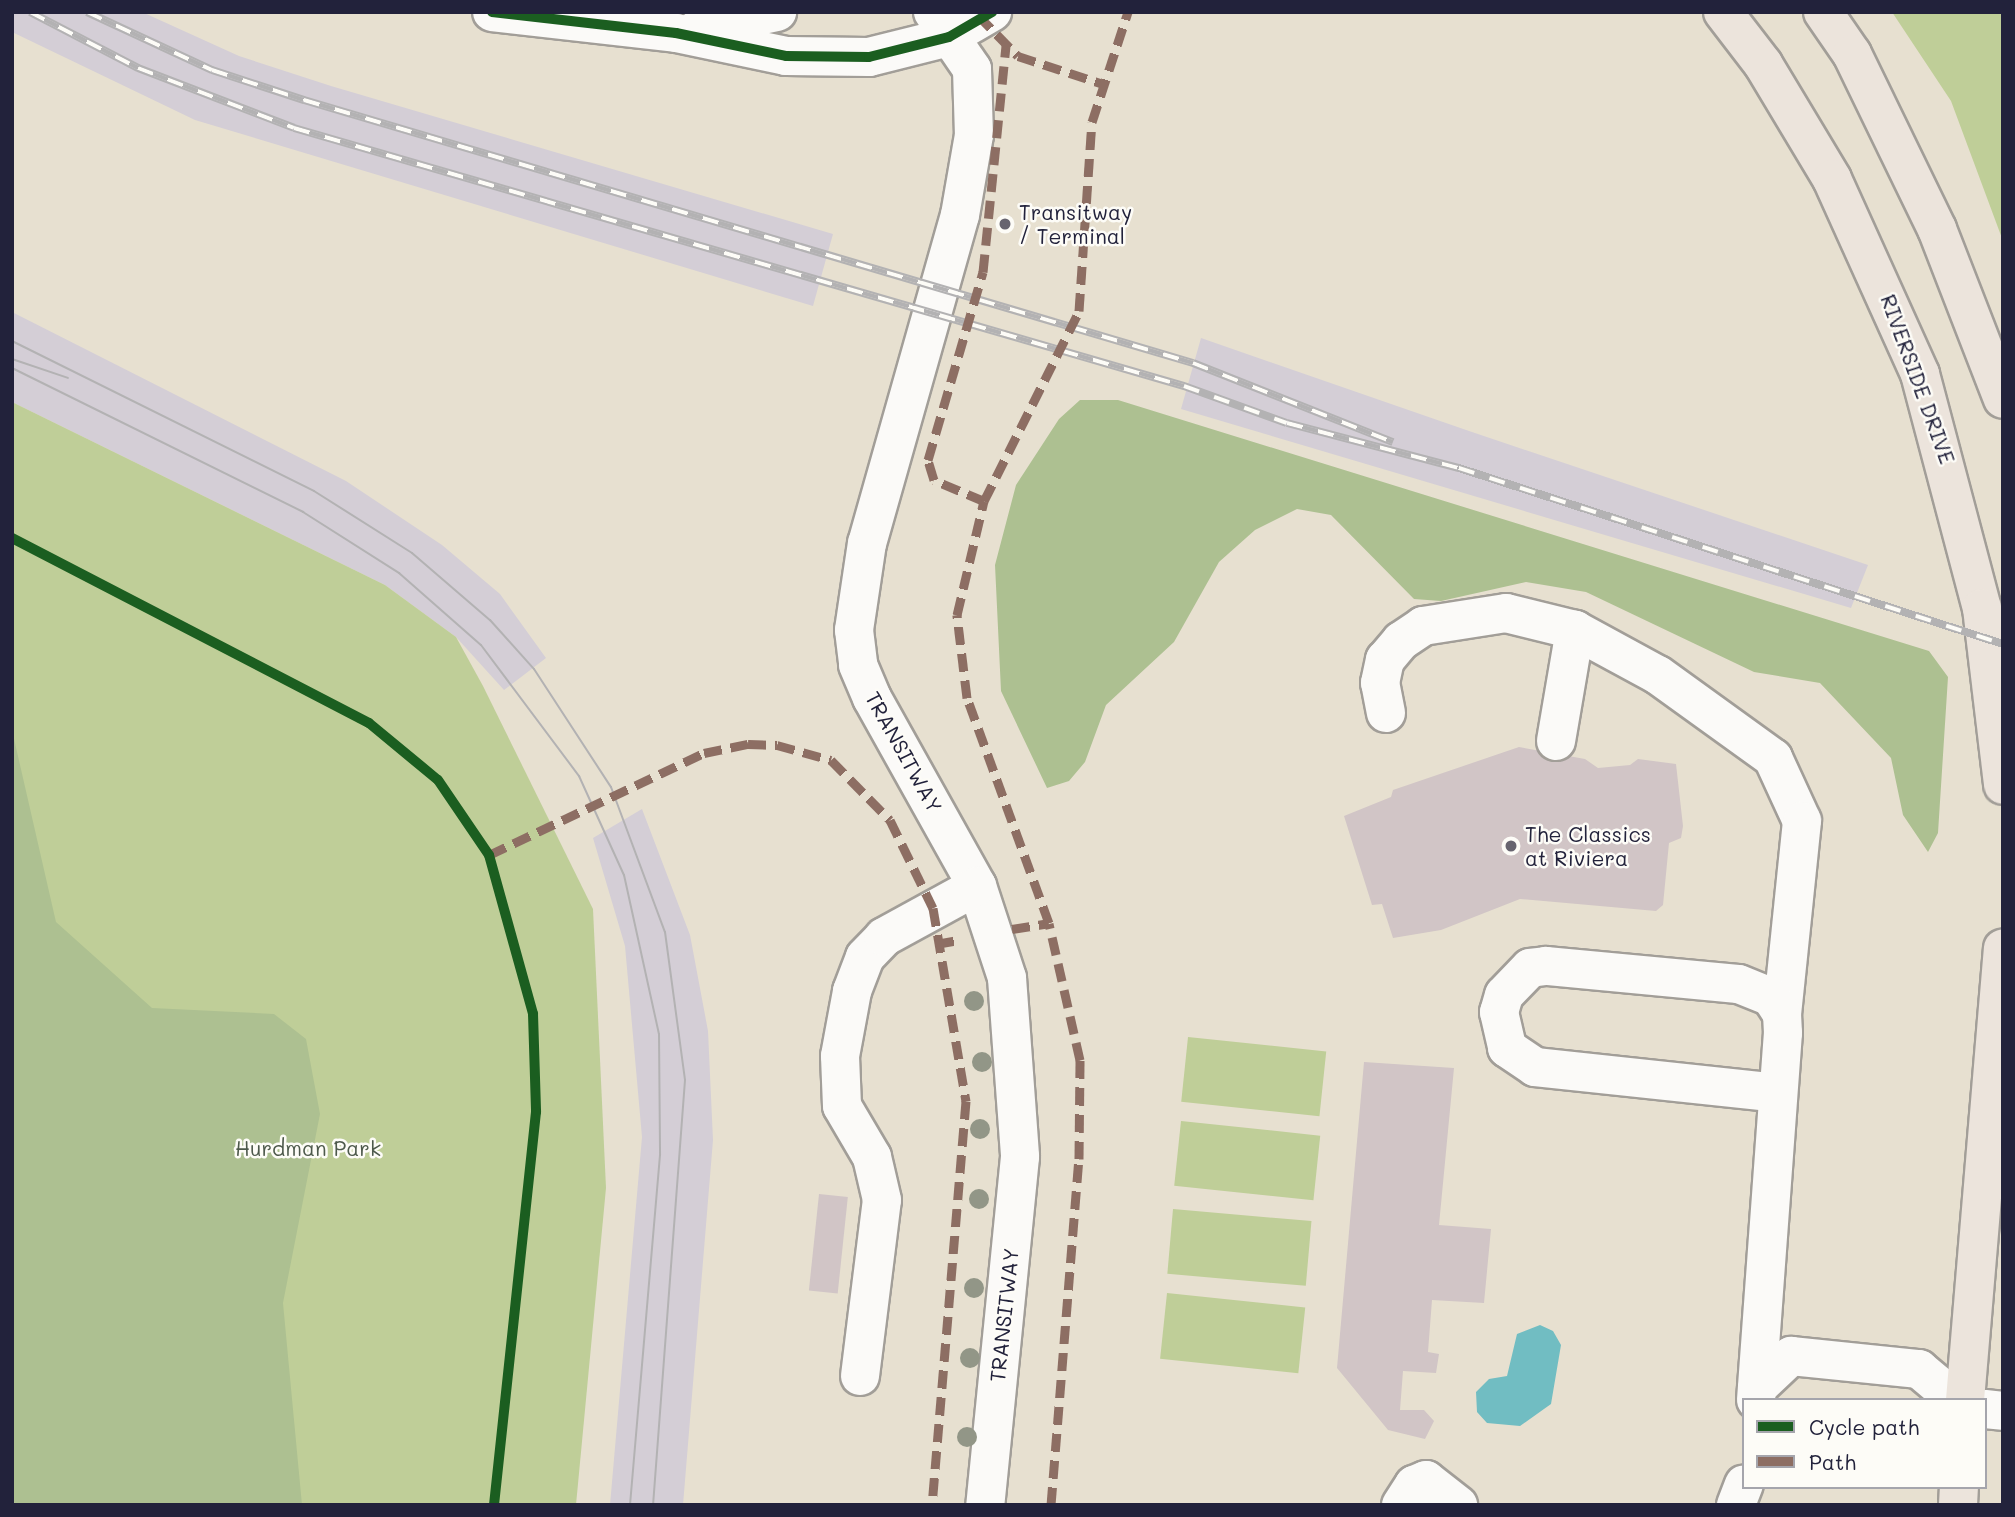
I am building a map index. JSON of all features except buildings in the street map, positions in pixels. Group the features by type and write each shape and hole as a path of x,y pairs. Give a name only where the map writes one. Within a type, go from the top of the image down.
{"main road":[{"name":"RIVERSIDE DRIVE","path":"1723,12 1763,64 1832,179 1920,374 1945,447 1982,608 2003,785"},
{"path":"1823,12 1852,54 1937,229 2003,399"},
{"path":"1965,1398 2003,948"}],"street":[{"path":"492,12 677,33 786,56 869,57 941,25 992,12"},
{"path":"677,33 777,12"},
{"name":"TRANSITWAY","path":"941,25 972,69 974,135 960,215 867,543 854,630 858,665 872,698 977,886 1007,978 1020,1157 985,1505"},
{"path":"1386,713 1380,683 1385,660 1423,626 1506,613 1575,630 1658,675 1773,758 1791,788 1802,821 1782,1014 1760,1396"},
{"path":"1556,741 1575,630"},
{"path":"860,1376 881,1200 872,1157 842,1106 841,1056 852,991 865,957 884,937 977,886"},
{"path":"1778,1093 1535,1067 1507,1048 1499,1012 1515,979 1546,966 1738,984 1771,997 1782,1014"},
{"path":"1760,1396 1791,1356 1919,1369 1954,1398"},
{"path":"1401,1505 1414,1485 1426,1480 1458,1505"}],"shaded area":[{"path":"12,12 142,12 239,56 331,86 833,234 813,306 195,120 12,32"},
{"path":"12,312 346,481 442,545 500,594 546,658 504,690 456,637 385,585 12,402"},
{"path":"1201,338 1868,565 1851,608 1181,409"},
{"path":"642,809 690,935 708,1031 713,1140 683,1505 610,1505 642,1137 625,946 593,838"}],"green space":[{"path":"1892,12 2003,12 2003,241 1951,101"},
{"path":"1080,400 1118,400 1929,651 1948,677 1938,833 1928,852 1903,815 1891,758 1820,683 1754,672 1586,592 1526,582 1441,601 1414,599 1331,515 1297,509 1255,530 1219,562 1174,642 1106,705 1085,762 1069,781 1047,788 1001,691 995,565 1016,485 1059,419"},
{"name":"Hurdman Park","path":"12,402 385,585 456,637 483,686 593,909 606,1188 576,1505 12,1505"},
{"path":"12,730 56,922 152,1008 274,1014 306,1039 320,1114 283,1303 302,1505 12,1505"},
{"path":"1188,1037 1326,1052 1319,1116 1181,1102"},
{"path":"1181,1121 1320,1136 1313,1200 1174,1186"},
{"path":"1173,1209 1311,1221 1306,1286 1167,1274"},
{"path":"1167,1293 1305,1308 1298,1373 1160,1359"}],"water":[{"path":"1540,1325 1553,1331 1561,1345 1551,1404 1520,1426 1487,1423 1477,1412 1476,1392 1489,1379 1507,1376 1517,1334"}],"tram line":[{"path":"12,341 314,491 412,553 490,620 534,669 611,787 665,932 685,1080 653,1505"},
{"path":"12,359 68,378"},
{"path":"12,368 303,512 399,573 481,645 579,776 624,875 659,1034 660,1155 630,1505"}],"railway":[{"path":"30,12 138,68 294,128 1184,386 1287,423 1459,468 2003,644"},
{"path":"87,12 212,70 304,100 1193,363 1393,442"}],"marked path":[{"path":"1051,1505 1079,1159 1080,1060 1049,923 967,698 957,615 984,501 1079,311 1092,122 1128,12"},
{"path":"978,15 1018,56 1103,84"},
{"path":"984,501 934,480 928,460 983,272 1006,44"},
{"path":"489,855 704,753 748,744 777,745 831,760 890,820 933,908 966,1101 932,1505"},
{"path":"1012,929 1049,923"},
{"path":"936,944 959,940"}],"cycle path":[{"path":"492,12 676,33 786,56 869,57 949,37 992,12"},
{"path":"12,538 369,723 438,780 489,855 533,1014 536,1112 494,1505"}],"place":[{"name":"Transitway / Terminal","path":"1005,224"},
{"name":"The Classics at Riviera","path":"1511,846"}]}
